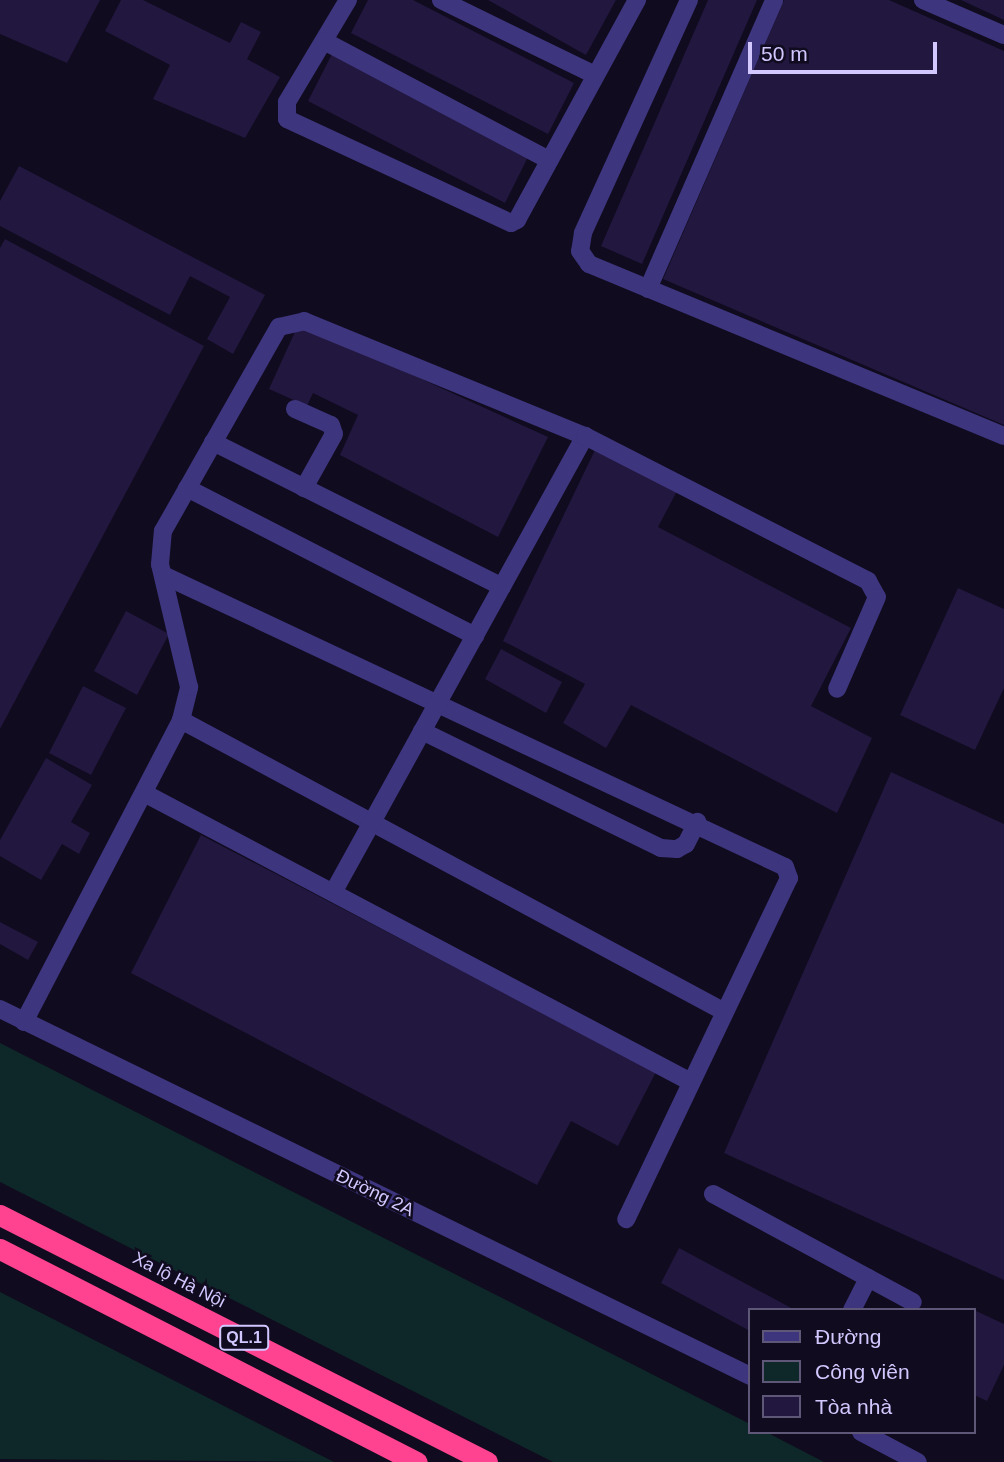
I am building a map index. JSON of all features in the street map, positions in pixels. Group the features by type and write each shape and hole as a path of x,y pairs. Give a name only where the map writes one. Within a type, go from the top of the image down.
{"highway":[{"name":"Xa lộ Hà Nội","path":"0,1214 487,1462"},
{"name":"QL.1","path":"0,1249 417,1462"}],"street":[{"path":"348,0 287,102 287,119 505,222 517,220 637,0"},
{"path":"441,0 595,75"},
{"path":"689,0 583,233 580,251 589,264 1004,436"},
{"path":"648,289 774,0"},
{"path":"923,0 1004,35"},
{"path":"324,41 549,160"},
{"path":"24,1021 181,720 189,687 163,575 163,531 279,327 304,321 585,436 868,581 877,597 837,689"},
{"path":"295,409 331,425 334,434 304,488"},
{"path":"334,891 585,436"},
{"path":"213,442 502,587"},
{"path":"187,488 475,636"},
{"path":"163,575 437,705 777,861 789,878 626,1219"},
{"path":"181,720 725,1012"},
{"path":"422,731 661,848 677,849 686,844 697,822"},
{"path":"144,793 334,891 691,1082"},
{"name":"Đường 2A","path":"0,1009 748,1375"},
{"path":"713,1194 913,1303"},
{"path":"853,1308 868,1278"},
{"path":"865,1434 918,1462"}],"green space":[{"path":"0,1043 748,1423 748,1434 770,1434 824,1462 553,1462 0,1182"},
{"path":"0,1292 334,1462 0,1459"}],"building":[{"path":"0,0 100,0 67,63 0,34"},
{"path":"121,0 143,0 230,43 241,22 261,32 247,59 280,77 245,138 153,99 170,65 105,31"},
{"path":"368,0 413,0 574,83 548,134 351,33"},
{"path":"488,0 616,0 586,55"},
{"path":"708,0 757,0 642,264 601,246"},
{"path":"784,0 889,0 1004,51 1004,425 663,279"},
{"path":"961,0 1004,0 1004,20"},
{"path":"332,54 528,157 505,203 308,101"},
{"path":"19,166 265,295 233,354 207,339 230,297 190,276 170,315 0,226 0,201"},
{"path":"5,239 204,346 0,729 0,248"},
{"path":"299,323 548,437 498,537 340,455 358,415 313,393 307,406 269,389"},
{"path":"595,450 677,491 658,527 851,628 811,706 872,738 837,813 631,705 606,748 563,723 585,684 503,641"},
{"path":"958,588 1004,609 1004,688 975,750 900,715"},
{"path":"126,611 169,634 137,695 94,671"},
{"path":"501,649 562,682 546,713 485,679"},
{"path":"83,686 126,708 91,775 49,753"},
{"path":"46,758 92,785 71,822 90,833 79,854 62,844 41,880 0,856 0,840"},
{"path":"891,772 1004,824 1004,1280 724,1153"},
{"path":"201,835 656,1072 618,1146 571,1121 537,1185 131,973"},
{"path":"0,922 38,942 28,960 0,944"},
{"path":"679,1248 791,1308 748,1308 748,1330 661,1283"},
{"path":"976,1311 1004,1324 1004,1365 987,1401 976,1396"}]}
